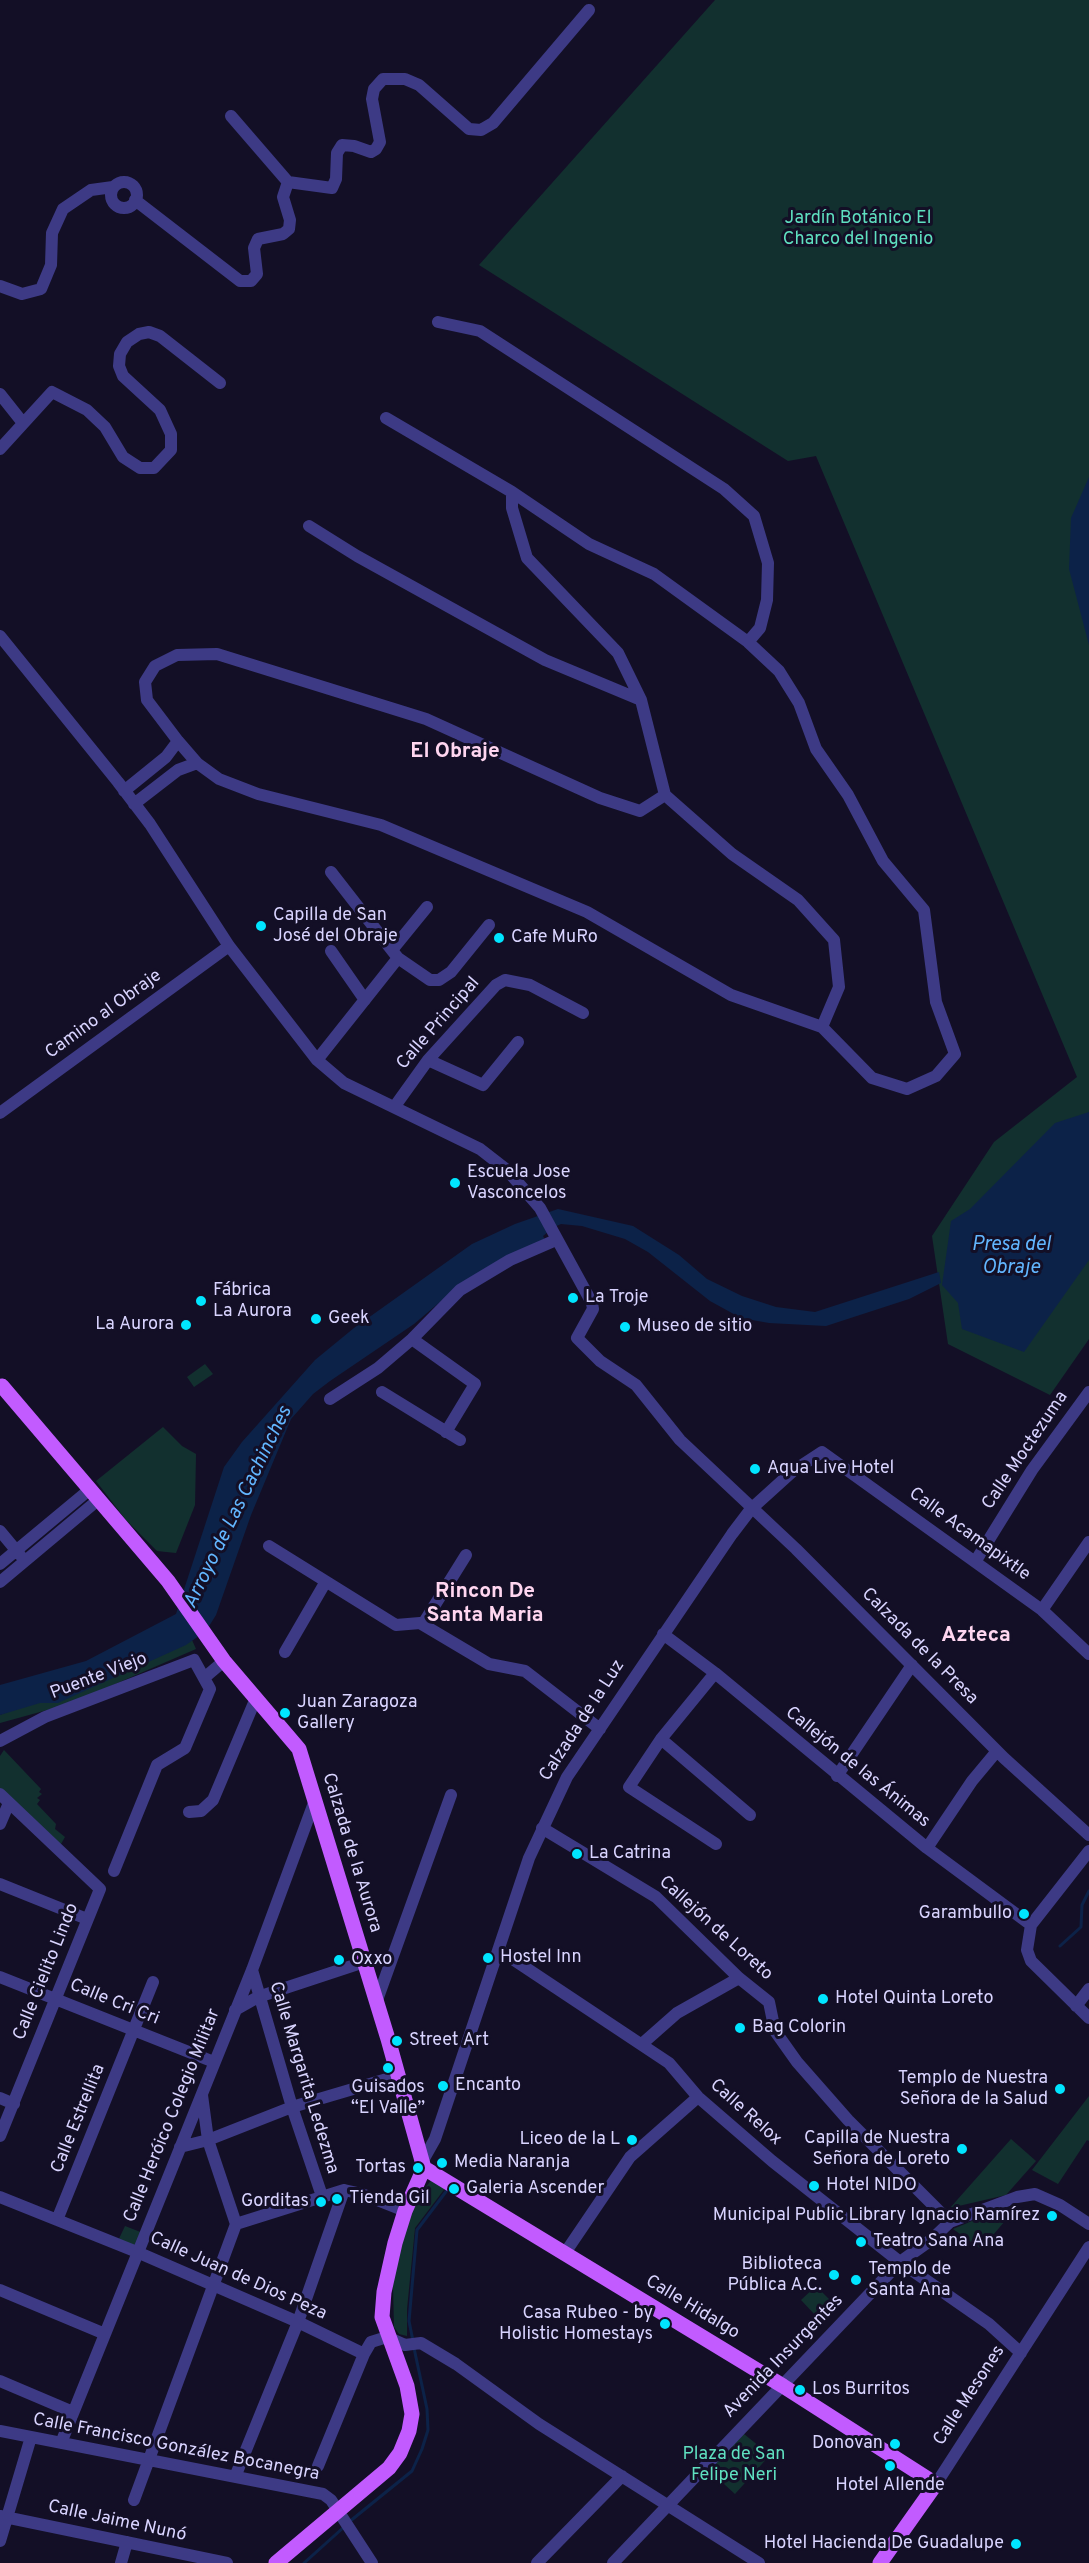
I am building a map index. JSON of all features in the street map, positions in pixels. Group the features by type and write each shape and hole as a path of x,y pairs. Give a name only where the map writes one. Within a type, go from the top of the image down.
{"main road":[{"name":"Calzada de la Aurora","path":"1,1383 171,1585 224,1661 299,1749 423,2165"},
{"name":"Calzada de la Luz","path":"276,2563 340,2516 389,2468 400,2453 409,2431 411,2414 407,2386 387,2337 382,2317 384,2292 405,2211 423,2165"},
{"name":"Calle Hidalgo","path":"423,2165 783,2386 936,2484"},
{"name":"Calle Mesones","path":"880,2563 936,2484"}],"street":[{"path":"231,116 288,182 332,188 336,179 337,153 342,146 354,146 371,152 376,149 380,141 372,99 374,88 383,79 405,79 419,85 469,129 481,130 493,123 589,10"},
{"path":"0,286 22,294 41,289 51,265 52,233 63,209 92,190 113,187 123,181 132,184 137,193 135,200 127,208 115,205 111,199 113,187"},
{"path":"135,200 240,281 251,281 257,273 254,248 258,239 284,234 289,229 290,220 283,197 288,182"},
{"path":"438,322 480,331 724,489 754,516 768,563 767,600 760,628 748,642"},
{"path":"0,450 52,392 87,410 105,427 123,456 140,468 154,468 171,450 171,434 160,410 123,376 119,366 120,354 127,342 139,334 149,332 160,336 220,383"},
{"path":"0,394 23,423"},
{"path":"386,418 512,492 589,544 654,574 748,642 779,670 799,703 816,749 848,795 883,861 924,910 936,1002 955,1054 936,1076 907,1089 872,1078 822,1027 731,995 587,912 381,825 258,794 219,779 197,763 177,741 147,700 145,682 155,666 177,656 217,654 426,719 600,798 640,811 665,795"},
{"path":"512,492 512,508 527,558 618,653 641,700 665,795 732,854 798,900 834,940 839,987 822,1027"},
{"path":"309,526 357,556 545,660 641,700"},
{"path":"0,636 134,804 229,946 317,1060 344,1083 491,1155 540,1208 556,1238 510,1260 460,1290 412,1339 363,1380 330,1400"},
{"path":"124,791 166,757 177,741"},
{"path":"134,804 178,770 197,763"},
{"path":"331,872 395,954 430,980 439,980 451,972 489,926"},
{"path":"317,1060 365,1000 427,907"},
{"name":"Camino al Obraje","path":"0,1113 229,946"},
{"path":"331,951 365,1000"},
{"name":"Calle Principal","path":"395,1106 428,1060 496,986 506,980 530,985 583,1013"},
{"path":"428,1060 483,1085 518,1042"},
{"name":"Calzada de la Presa","path":"556,1238 592,1303 593,1309 577,1338 600,1361 636,1385 680,1440 796,1549 997,1751 1089,1835"},
{"path":"412,1339 475,1384 446,1432"},
{"path":"382,1392 460,1440"},
{"name":"Calle Moctezuma","path":"975,1562 1032,1470 1089,1392"},
{"name":"Calzada de la Luz","path":"423,2165 435,2139 529,1858 567,1777 751,1509 793,1471 822,1452"},
{"name":"Calle Acamapixtle","path":"822,1452 1042,1610 1089,1654"},
{"path":"0,1564 94,1495"},
{"path":"0,1582 94,1495"},
{"path":"0,1531 25,1561"},
{"path":"1042,1610 1089,1542"},
{"path":"269,1546 396,1626 423,1624 489,1664 525,1671 600,1729"},
{"path":"423,1624 466,1555"},
{"path":"285,1652 325,1583"},
{"name":"Callejón de las Ánimas","path":"663,1634 715,1673 927,1848 1031,1925"},
{"name":"Puente Viejo","path":"0,1741 45,1718 194,1660 204,1678"},
{"path":"114,1871 157,1765 185,1748 210,1689 204,1678 224,1661"},
{"path":"837,1776 912,1665"},
{"path":"715,1673 661,1739 629,1787 716,1844"},
{"path":"189,1812 201,1811 213,1800 256,1698"},
{"path":"661,1739 750,1815"},
{"path":"927,1848 972,1781 997,1751"},
{"path":"376,2003 451,1795"},
{"path":"0,1824 4,1798"},
{"name":"Calle Cielito Lindo","path":"0,2136 100,1889 4,1798"},
{"name":"Calle Heróico Colegio Militar","path":"61,2443 252,1970 315,1800"},
{"name":"Callejón de Loreto","path":"542,1828 656,1897 740,1978 769,2002 776,2031 797,2062 841,2113 950,2222"},
{"path":"1089,1851 1031,1925 1026,1950 1031,1960 1089,2018"},
{"path":"0,1884 87,1919"},
{"name":"Calle Relox","path":"499,1950 642,2043 669,2064 698,2097 772,2161 900,2262 989,2324 1021,2352"},
{"path":"235,2010 258,1997 364,1962"},
{"name":"Calle Margarita Ledezma","path":"252,1970 258,1997 292,2107 322,2196"},
{"name":"Calle Cri Cri","path":"0,1977 214,2062"},
{"path":"642,2043 677,2013 740,1978"},
{"name":"Calle Estrellita","path":"57,2220 153,1982"},
{"path":"1076,2006 1089,1989"},
{"path":"180,2147 208,2140 292,2107 397,2076"},
{"path":"134,2500 236,2224 208,2140 202,2094"},
{"path":"565,2253 630,2157 698,2097"},
{"path":"0,2098 14,2104"},
{"path":"236,2224 344,2190 362,2194 405,2211"},
{"path":"235,2477 298,2322 344,2190"},
{"name":"Avenida Insurgentes","path":"613,2563 900,2262 931,2240 950,2222 1017,2197 1035,2194 1060,2205 1089,2224"},
{"name":"Calle Juan de Dios Peza","path":"0,2198 137,2252 298,2322 364,2354"},
{"name":"Calle Mesones","path":"936,2484 1089,2247"},
{"path":"0,2290 105,2334"},
{"path":"318,2466 370,2342 387,2337 405,2345 421,2343 456,2364 539,2424 759,2563"},
{"path":"0,2381 73,2412"},
{"name":"Calle Francisco González Bocanegra","path":"0,2431 323,2494 331,2500 372,2563"},
{"path":"0,2541 4,2517 31,2437"},
{"path":"537,2563 622,2476"},
{"name":"Calle Jaime Nunó","path":"4,2517 227,2563"},
{"path":"121,2563 127,2542"}],"green space":[{"name":"Jardín Botánico El Charco del Ingenio","path":"715,0 1089,0 1089,1339 1050,1395 948,1344 932,1236 994,1142 1077,1077 816,456 788,461 479,265"},
{"path":"205,1364 213,1374 194,1387 187,1377"},
{"path":"163,1427 182,1446 196,1454 195,1505 176,1553 157,1551 126,1520 96,1481"},
{"path":"192,1640 196,1649 69,1704 0,1723 0,1715"},
{"path":"4,1750 41,1789 39,1792 42,1794 37,1798 40,1800 37,1804 56,1824 55,1829 65,1837 61,1844 56,1845 0,1790 0,1756"},
{"path":"1089,2096 1089,2141 1087,2140 1058,2184 1032,2170"},
{"path":"1011,2139 1036,2161 1006,2195 950,2208"},
{"path":"433,2178 446,2187 415,2228 407,2309 407,2336 399,2334 394,2327 393,2285 398,2251 416,2199"},
{"path":"1017,2207 981,2249 953,2229 984,2216"},
{"path":"125,2226 143,2233 136,2251 117,2243"},
{"path":"816,2286 831,2301 816,2316 801,2300"},
{"name":"Plaza de San Felipe Neri","path":"739,2430 770,2455 735,2494 704,2466"}],"water":[{"path":"1089,477 1089,645 1069,569 1071,518"},
{"name":"Presa del Obraje","path":"1089,1112 1089,1260 1024,1352 962,1329 958,1303 942,1285 951,1221 970,1209 1055,1123"},
{"name":"Arroyo de Las Cachinches","path":"558,1209 633,1226 679,1255 707,1279 742,1296 776,1307 815,1312 939,1272 941,1283 909,1299 826,1326 769,1323 741,1318 710,1301 648,1252 625,1239 582,1226 561,1224 554,1227 543,1236 546,1242 447,1296 414,1324 330,1381 313,1394 291,1419 251,1515 216,1615 206,1631 186,1645 58,1703 40,1703 0,1715 0,1685 86,1661 176,1614 224,1467 242,1442 315,1360 354,1328 472,1244 515,1224"}],"waterway":[{"path":"1060,1946 1081,1927 1082,1905 1089,1891"},
{"path":"413,2341 409,2321 417,2230 448,2189"},
{"path":"349,2522 412,2471 422,2449 428,2430 427,2409 414,2348"},
{"path":"304,2563 344,2527"}],"place":[{"name":"Capilla de San José del Obraje","path":"261,926"},
{"name":"Cafe MuRo","path":"499,938"},
{"name":"Escuela Jose Vasconcelos","path":"455,1183"},
{"name":"La Troje","path":"573,1298"},
{"name":"Fábrica La Aurora","path":"201,1301"},
{"name":"Geek","path":"316,1319"},
{"name":"La Aurora","path":"186,1325"},
{"name":"Museo de sitio","path":"625,1327"},
{"name":"Aqua Live Hotel","path":"755,1469"},
{"name":"Juan Zaragoza Gallery","path":"285,1713"},
{"name":"La Catrina","path":"577,1854"},
{"name":"Garambullo","path":"1024,1914"},
{"name":"Hostel Inn","path":"488,1958"},
{"name":"Oxxo","path":"339,1960"},
{"name":"Hotel Quinta Loreto","path":"823,1999"},
{"name":"Bag Colorin","path":"740,2028"},
{"name":"Street Art","path":"397,2041"},
{"name":"Guisados “El Valle”","path":"388,2068"},
{"name":"Encanto","path":"443,2086"},
{"name":"Templo de Nuestra Señora de la Salud","path":"1060,2089"},
{"name":"Liceo de la L","path":"632,2140"},
{"name":"Capilla de Nuestra Señora de Loreto","path":"962,2149"},
{"name":"Media Naranja","path":"442,2163"},
{"name":"Tortas","path":"418,2168"},
{"name":"Hotel NIDO","path":"814,2186"},
{"name":"Galeria Ascender","path":"454,2189"},
{"name":"Tienda Gil","path":"337,2199"},
{"name":"Gorditas","path":"321,2202"},
{"name":"Municipal Public Library Ignacio Ramírez","path":"1052,2216"},
{"name":"Teatro Sana Ana","path":"861,2242"},
{"name":"Biblioteca Pública A.C.","path":"834,2275"},
{"name":"Templo de Santa Ana","path":"856,2280"},
{"name":"Casa Rubeo - by Holistic Homestays","path":"665,2324"},
{"name":"Los Burritos","path":"800,2390"},
{"name":"Donovan","path":"895,2444"},
{"name":"Hotel Allende","path":"890,2466"},
{"name":"Hotel Hacienda De Guadalupe","path":"1016,2544"}],"district":[{"name":"El Obraje","path":"455,753"},
{"name":"Rincon De Santa Maria","path":"485,1605"},
{"name":"Azteca","path":"976,1637"}]}
